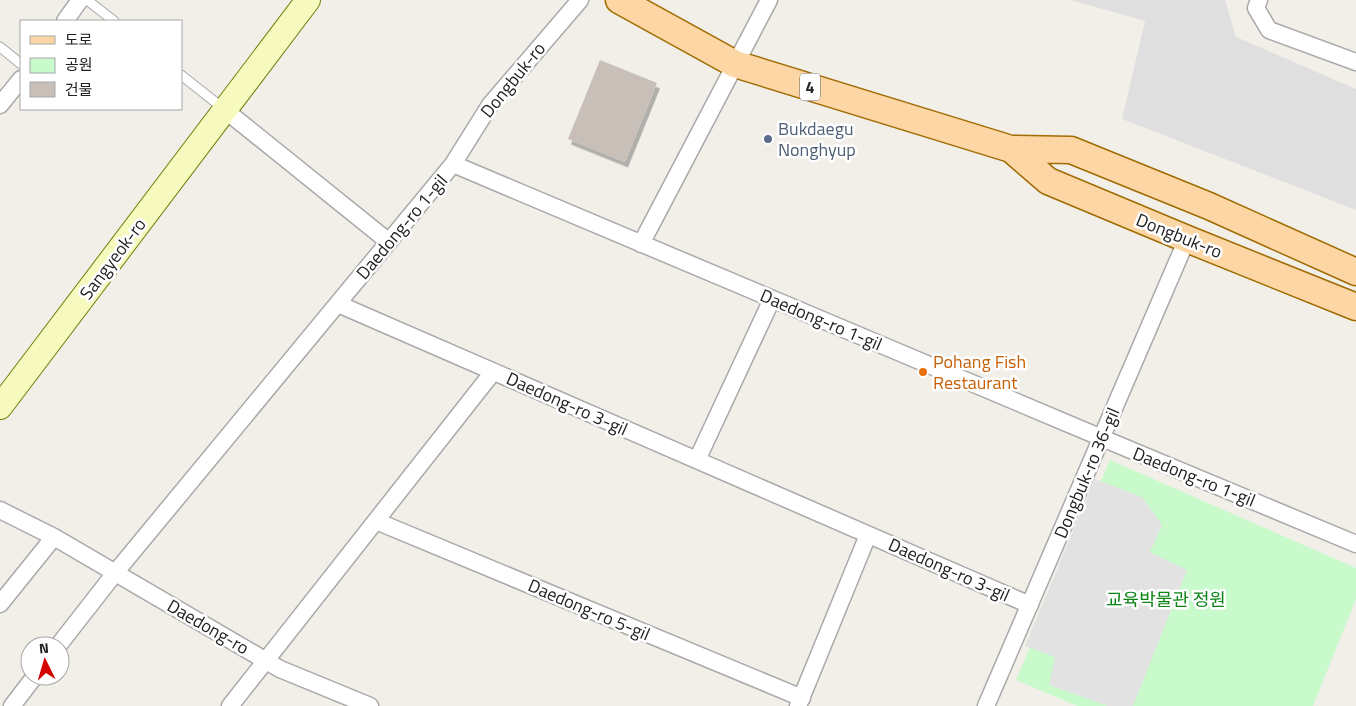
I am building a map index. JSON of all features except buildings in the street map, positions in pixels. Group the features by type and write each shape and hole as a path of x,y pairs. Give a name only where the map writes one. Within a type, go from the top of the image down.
{"main road":[{"name":"Dongbuk-ro","path":"619,0 735,64 1011,149 1071,150 1209,206 1353,270"},
{"name":"Dongbuk-ro","path":"1011,149 1048,181 1352,307"}],"street":[{"path":"65,20 80,0"},
{"name":"Sangyeok-ro","path":"0,408 308,0"},
{"name":"Dongbuk-ro","path":"453,164 490,105 580,0"},
{"path":"641,244 769,0"},
{"path":"1259,0 1256,8 1269,30 1356,62"},
{"path":"0,105 20,80"},
{"path":"225,110 389,242"},
{"name":"Daedong-ro 1-gil","path":"66,636 115,573 453,164 1356,544"},
{"name":"Dongbuk-ro 36-gil","path":"986,706 1187,239"},
{"path":"697,460 772,299"},
{"path":"338,304 494,372"},
{"name":"Daedong-ro 3-gil","path":"230,706 494,372 1030,605"},
{"name":"Daedong-ro","path":"0,510 54,537 280,669 368,706"},
{"name":"Daedong-ro 5-gil","path":"376,521 800,702 829,630"},
{"name":"Daedong-ro 3-gil","path":"829,630 868,534"},
{"path":"0,604 54,537"},
{"path":"12,706 27,686"}],"lane":[{"path":"87,0 113,20"},
{"path":"0,48 20,63"},
{"path":"182,76 225,110"}],"shaded area":[{"path":"1071,0 1225,0 1236,37 1356,89 1356,210 1122,119 1145,21"},
{"path":"1095,479 1142,497 1162,525 1150,552 1187,570 1133,706 1108,706 1049,685 1055,657 1025,646"}],"green space":[{"name":"교육박물관 정원","path":"1110,460 1356,568 1356,599 1313,706 1077,706 1016,680"}],"place":[{"name":"Bukdaegu Nonghyup","path":"768,139"},
{"name":"Pohang Fish Restaurant","path":"923,372"}]}
